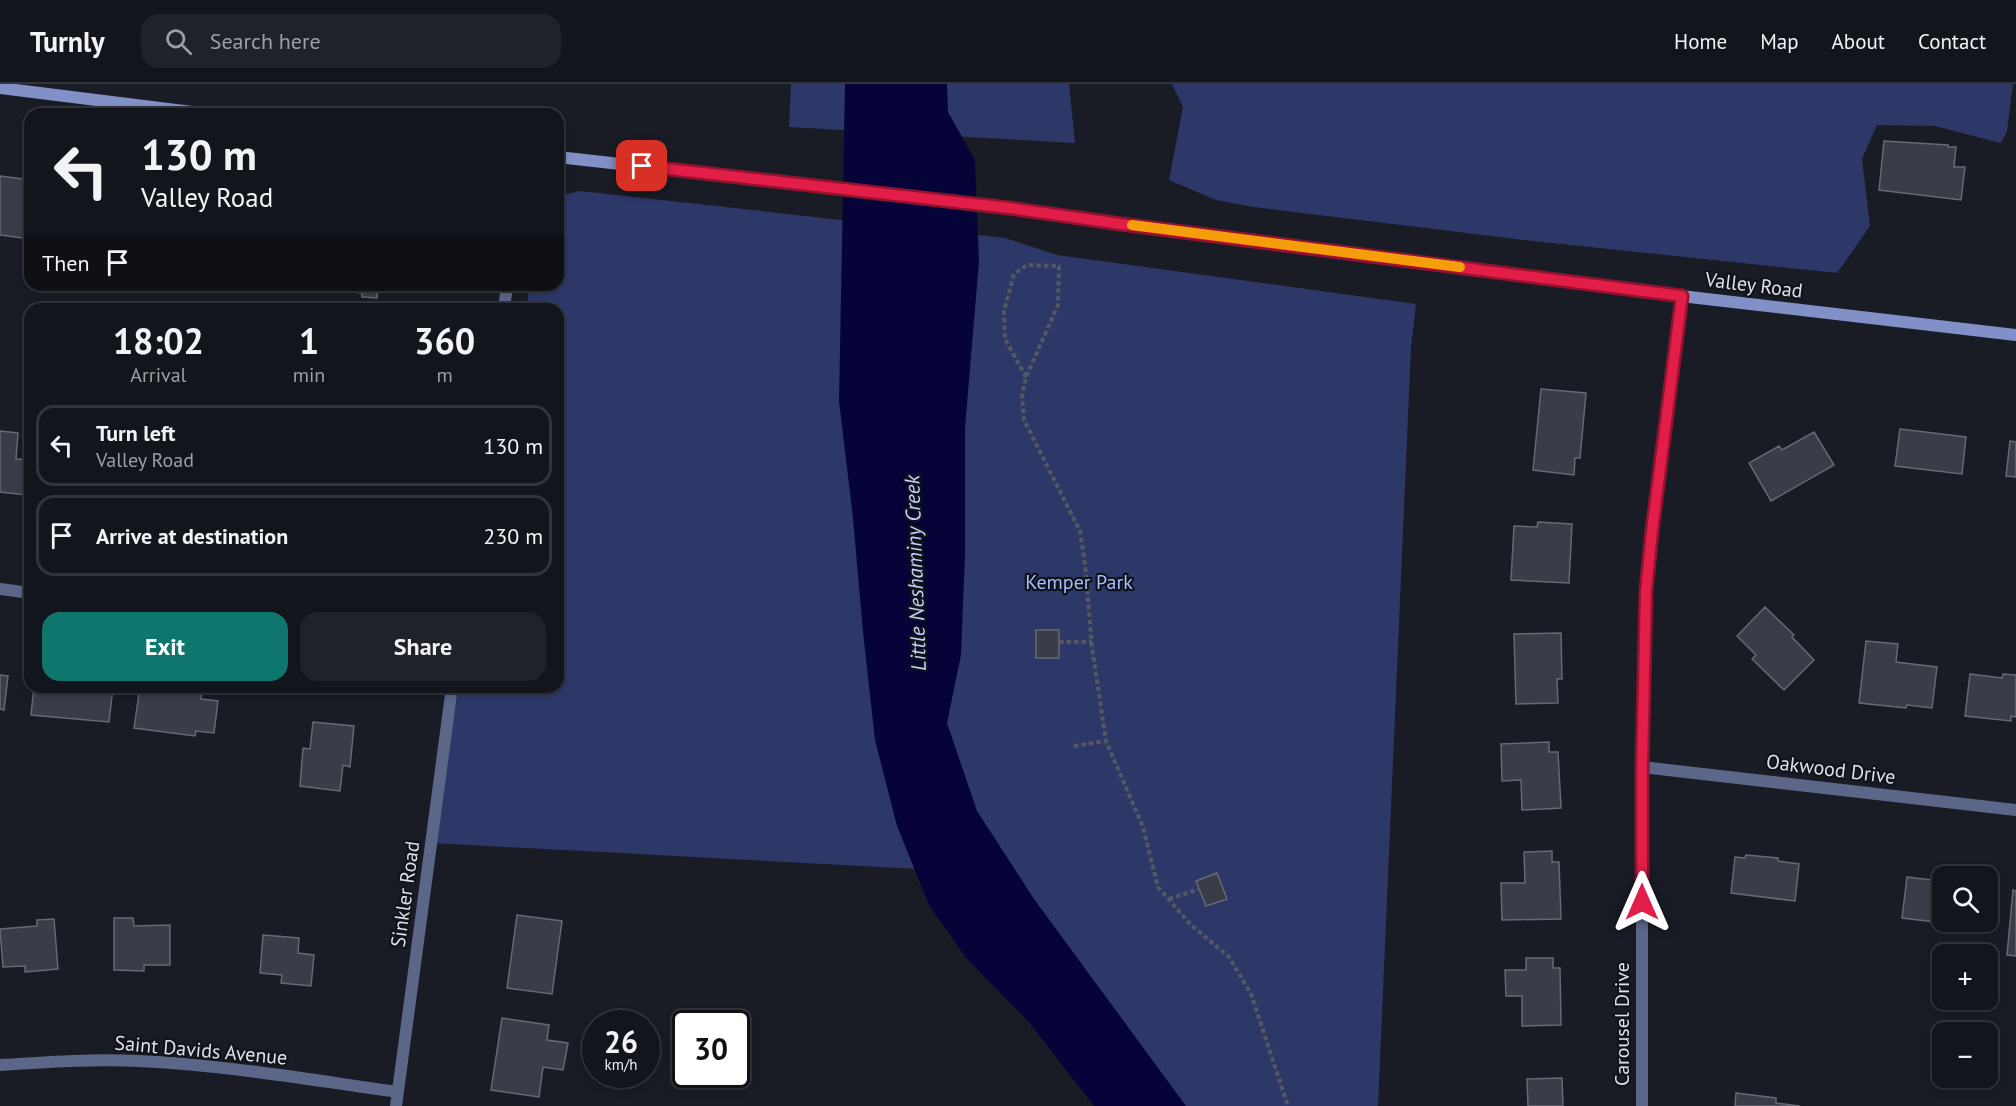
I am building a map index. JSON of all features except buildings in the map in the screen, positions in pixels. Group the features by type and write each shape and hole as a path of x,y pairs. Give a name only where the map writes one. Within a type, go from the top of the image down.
{"street":[{"path":"0,88 160,108"},
{"name":"Valley Road","path":"564,158 1009,208 1682,296 2016,335"},
{"name":"Carousel Drive","path":"1642,1106 1642,767 1646,591 1682,296"},
{"path":"0,589 24,591"},
{"name":"Sinkler Road","path":"396,1106 451,693"},
{"name":"Oakwood Drive","path":"1642,767 2016,810"},
{"name":"Saint Davids Avenue","path":"0,1065 59,1061 137,1061 215,1067 398,1092"}],"path":[{"path":"1026,377 1005,339 1004,311 1014,274 1027,265 1059,266 1058,305 1026,377 1022,396 1024,420 1080,531 1106,741 1143,827 1158,887 1190,924 1229,957 1251,994 1288,1106"},
{"path":"1059,642 1092,642"},
{"path":"1074,746 1106,741"},
{"path":"1169,900 1199,889"}],"green space":[{"path":"791,84 1069,84 1075,143 789,127"},
{"path":"1172,84 2013,84 2007,131 2001,143 1935,126 1877,125 1862,159 1870,226 1837,273 1533,241 1254,207 1216,200 1169,180 1183,107"},
{"name":"Kemper Park","path":"580,191 1005,238 1057,255 1416,304 1411,347 1378,1106 1111,1106 938,870 431,843 458,693 564,693 564,303 527,303 529,291 564,291 564,195"}],"water":[{"name":"Little Neshaminy Creek","path":"845,84 947,84 948,112 975,160 979,261 965,428 965,555 961,655 947,723 977,811 1034,899 1186,1106 1094,1106 1028,1021 967,959 929,905 897,826 875,740 839,401"}],"slow traffic":[{"path":"1132,225 1460,267"}],"route":[{"path":"642,166 1009,208 1682,296 1646,591 1642,902"}]}
